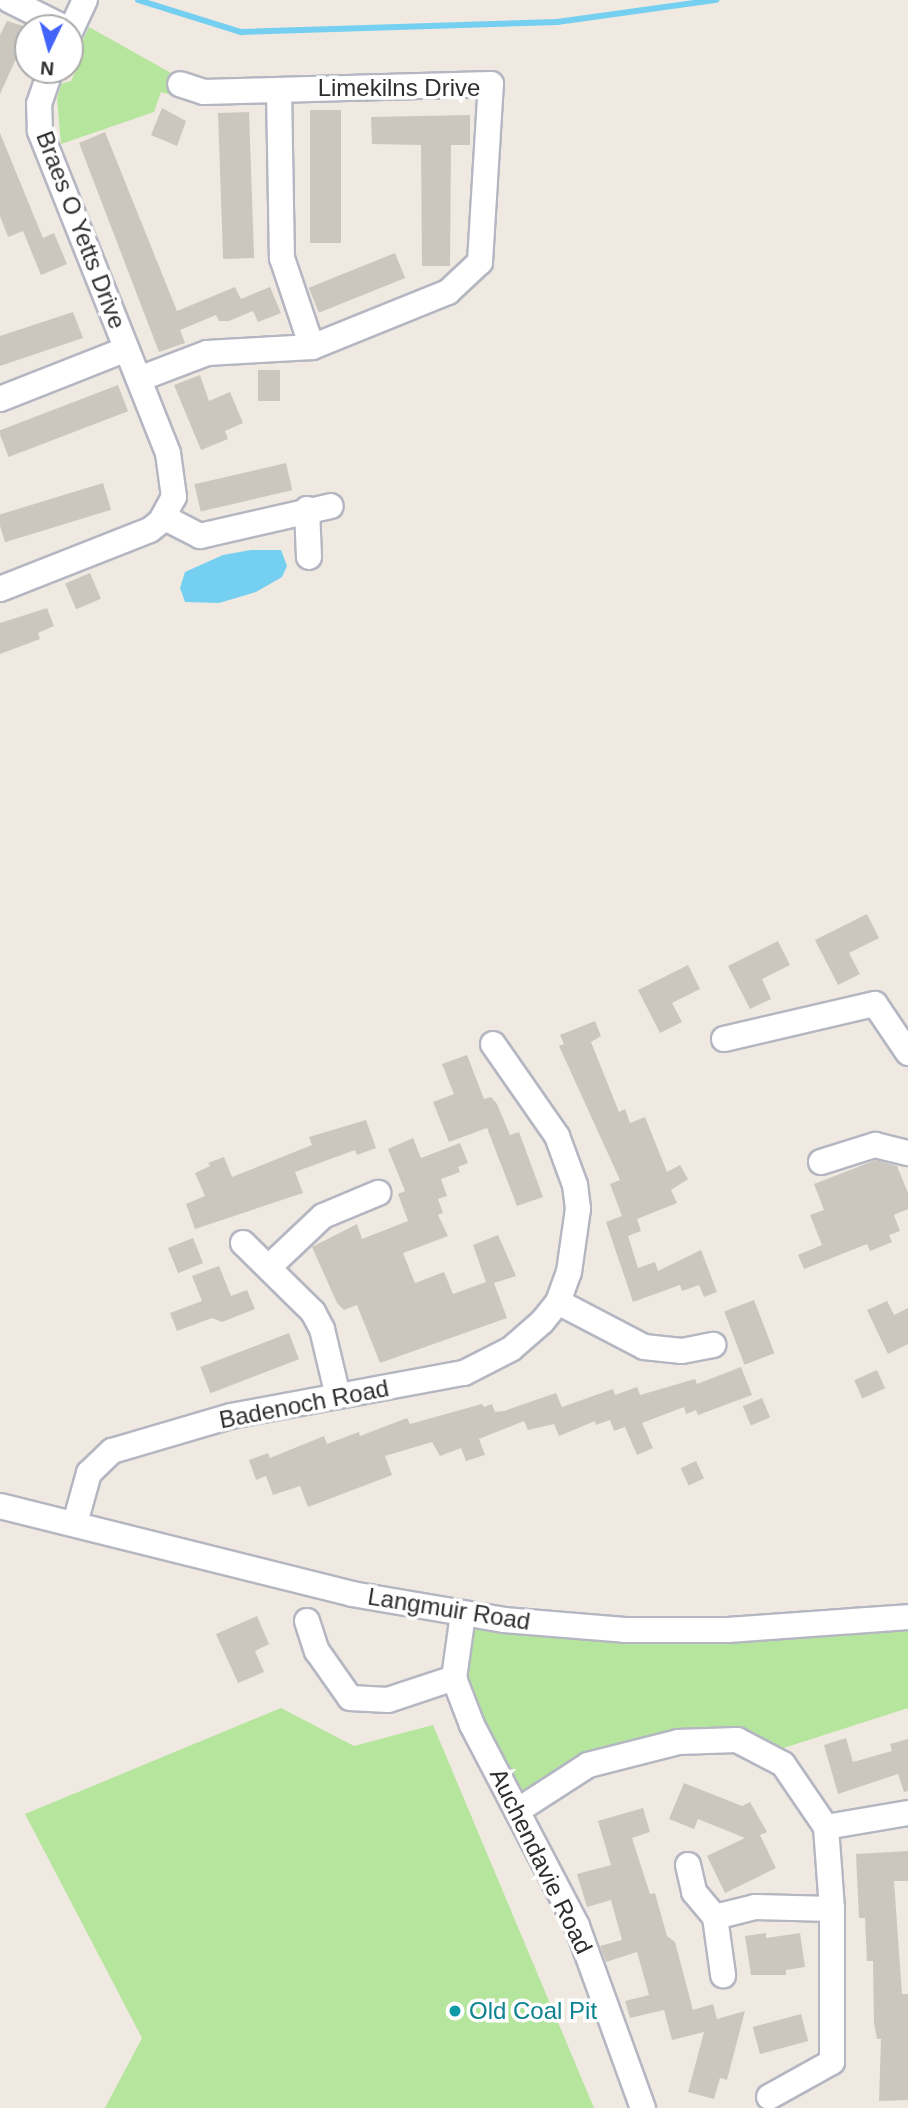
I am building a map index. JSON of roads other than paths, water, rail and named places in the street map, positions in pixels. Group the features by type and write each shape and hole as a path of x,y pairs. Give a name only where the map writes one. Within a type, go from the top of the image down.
{"street":[{"path":"9,0 37,14"},
{"name":"Braes O Yetts Drive","path":"46,84 39,103 40,131 139,379 172,470 174,497 163,517"},
{"name":"Limekilns Drive","path":"139,379 207,353 312,347 448,292 480,262 491,84 204,92 180,84"},
{"path":"279,90 282,258 312,347"},
{"name":"Braes O Yetts Drive","path":"0,399 127,349"},
{"path":"0,589 150,530 163,517 200,536 319,508 309,557"},
{"path":"724,1039 875,1004 908,1053"},
{"name":"Badenoch Road","path":"75,1523 89,1473 111,1451 231,1416 438,1381 485,1364 526,1338 558,1303 576,1242 575,1185 557,1136 493,1044"},
{"path":"821,1162 875,1145 908,1153"},
{"path":"268,1267 323,1216 378,1193"},
{"path":"243,1243 299,1295 322,1329 338,1396"},
{"path":"558,1303 643,1347 682,1351 713,1345"},
{"name":"Langmuir Road","path":"0,1506 352,1594 463,1614 625,1630 728,1630 908,1617"},
{"name":"Auchendavie Road","path":"463,1614 454,1678 472,1725 577,1926 643,2108"},
{"path":"307,1621 317,1651 350,1698 388,1700 454,1678"},
{"path":"517,1811 588,1765 678,1742 737,1740 783,1764 826,1827 832,1909 832,2063 769,2097"},
{"path":"826,1827 908,1813"},
{"path":"688,1865 694,1892 715,1917 723,1975"},
{"path":"715,1917 755,1908 832,1909"}],"water":[{"path":"251,550 281,550 287,566 282,577 256,592 219,603 185,602 180,588 185,572 223,555"}],"waterway":[{"path":"138,0 241,32 557,22 716,0"}],"place":[{"name":"Old Coal Pit","path":"455,2011"}]}
